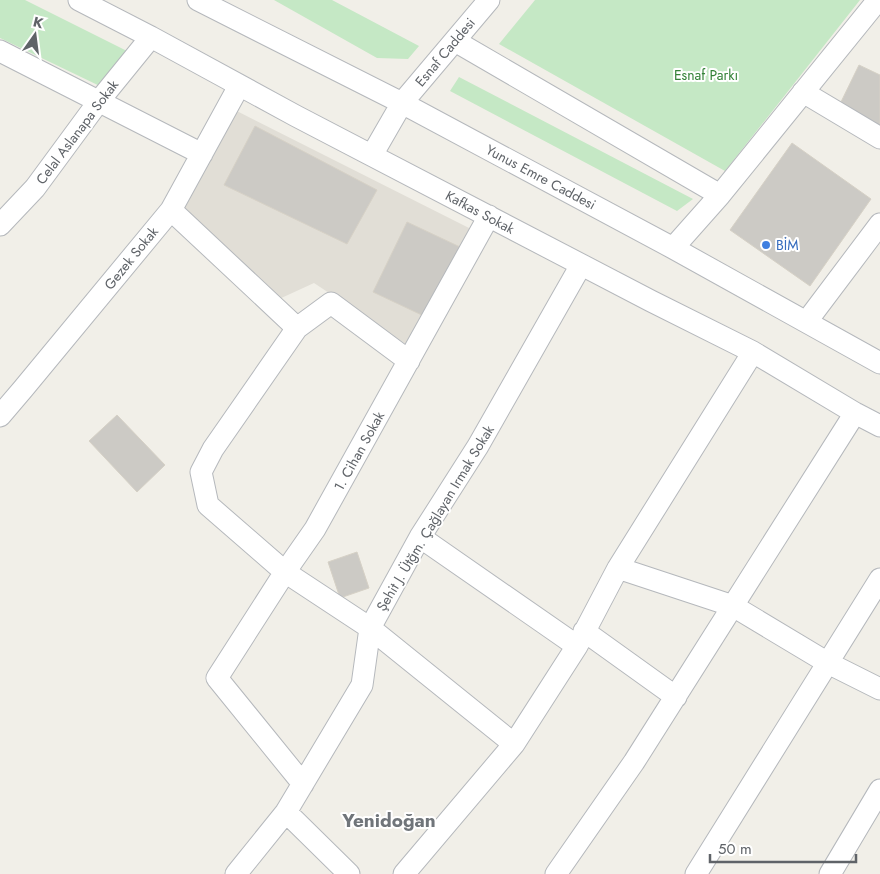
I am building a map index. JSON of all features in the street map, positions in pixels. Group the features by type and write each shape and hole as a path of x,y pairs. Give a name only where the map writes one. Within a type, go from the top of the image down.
{"street":[{"name":"Kafkas Sokak","path":"79,0 581,265 753,352 880,426"},
{"name":"Yunus Emre Caddesi","path":"198,0 402,103 673,248 880,363"},
{"name":"Esnaf Caddesi","path":"372,155 402,103 489,0"},
{"path":"673,248 720,195 878,0"},
{"name":"Celal Aslanapa Sokak","path":"0,225 35,188 99,101 151,37"},
{"path":"455,41 720,195"},
{"path":"4,59 99,101 202,154"},
{"name":"Gezek Sokak","path":"0,416 171,210 239,86"},
{"path":"803,92 880,138"},
{"path":"171,210 297,328"},
{"name":"1. Cihan Sokak","path":"303,784 217,678 285,572 316,529 489,216"},
{"path":"807,322 880,224"},
{"name":"Şehit J. Ütğm. Çağlayan Irmak Sokak","path":"236,874 286,812 362,685 370,628 420,537 478,446 581,265"},
{"path":"409,361 331,303 297,328 213,449 201,472 208,505 285,572 370,628 514,744"},
{"path":"404,874 514,744 580,638 618,568 753,352"},
{"path":"556,874 634,762 856,413"},
{"path":"420,537 676,697"},
{"path":"618,568 733,606 828,663 880,690"},
{"path":"696,874 880,579"},
{"path":"830,874 880,790"},
{"path":"286,812 349,874"}],"shaded area":[{"path":"223,104 471,229 409,346 314,283 277,300 169,201"}],"green space":[{"path":"0,0 25,0 135,55 106,89 0,38"},
{"path":"274,0 332,0 419,46 408,59 377,58"},
{"name":"Esnaf Parkı","path":"535,0 860,0 725,171 499,44"},
{"path":"459,77 693,199 677,211 450,91"}],"building":[{"path":"859,65 880,75 880,126 839,106"},
{"path":"255,126 377,190 347,244 224,185"},
{"path":"792,143 871,199 810,286 730,230"},
{"path":"407,222 460,247 426,317 373,292"},
{"path":"117,415 165,465 137,492 89,441"},
{"path":"357,552 369,588 340,598 328,562"}],"place":[{"name":"BİM","path":"766,245"}],"district":[{"name":"Yenidoğan","path":"389,820"}]}
